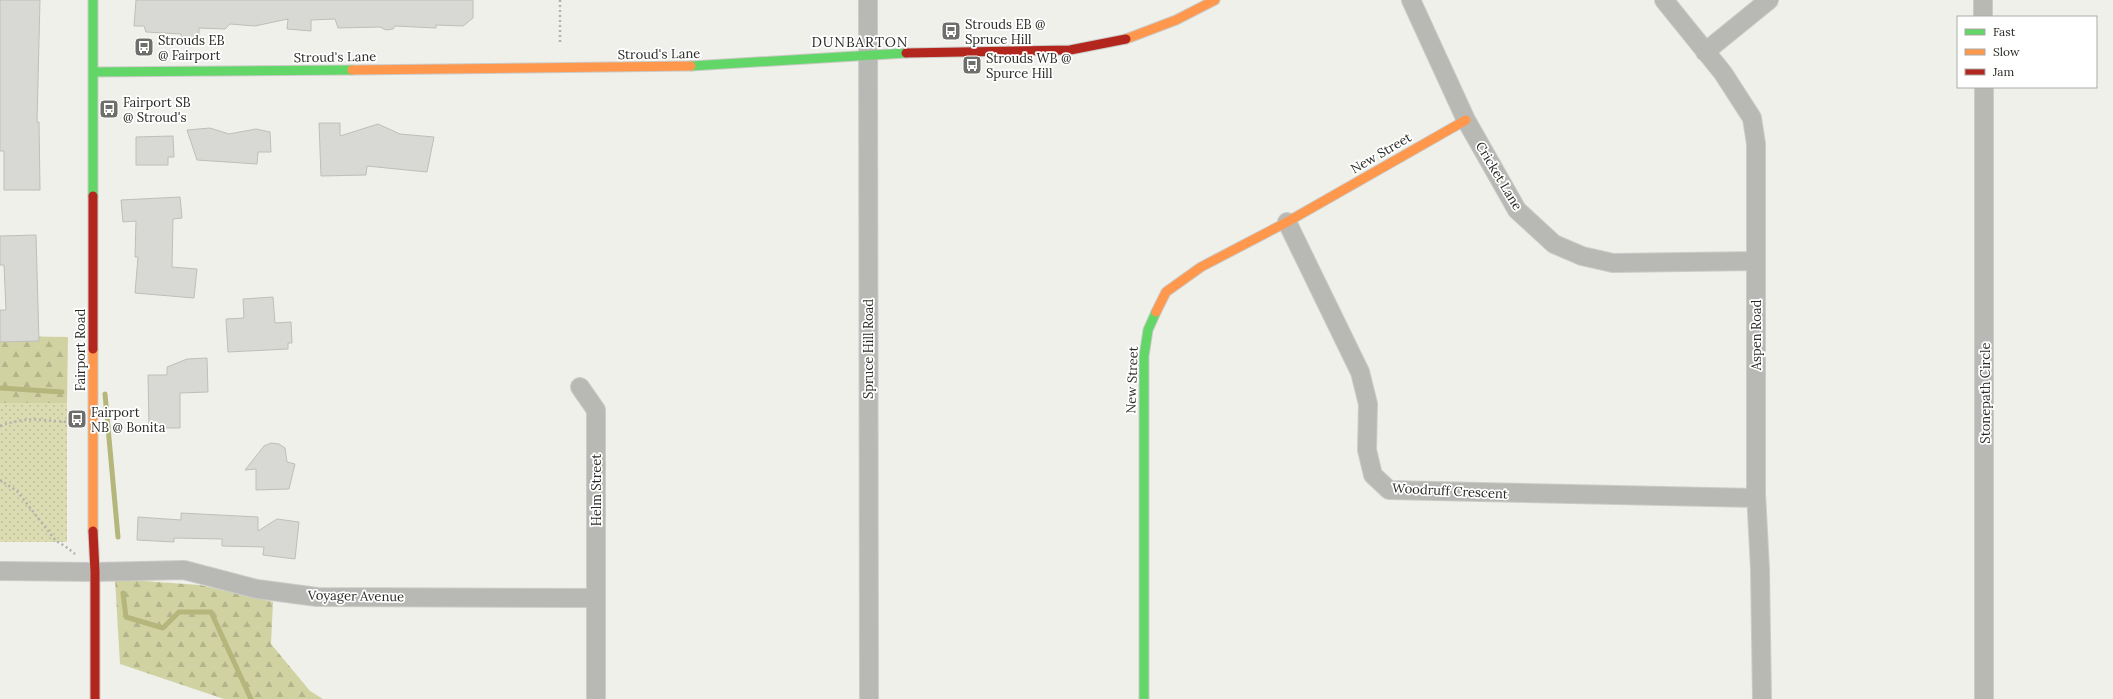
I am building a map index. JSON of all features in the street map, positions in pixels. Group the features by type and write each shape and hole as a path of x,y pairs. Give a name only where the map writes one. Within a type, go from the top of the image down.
{"street":[{"name":"Fairport Road","path":"93,0 92,546 95,572 95,699"},
{"name":"Spruce Hill Road","path":"868,0 869,699"},
{"name":"Stroud's Lane","path":"92,72 715,66 884,53 1070,50 1130,38 1176,20 1215,0"},
{"name":"Cricket Lane","path":"1411,0 1466,120 1517,210 1554,244 1582,256 1613,263 1756,261"},
{"name":"Aspen Road","path":"1664,0 1723,74 1752,118 1756,144 1756,498 1760,569 1762,699"},
{"path":"1705,52 1769,0"},
{"path":"1983,0 1983,16"},
{"name":"Stonepath Circle","path":"1984,88 1984,699"},
{"name":"New Street","path":"1144,699 1144,356 1148,330 1166,292 1201,267 1287,222 1466,120"},
{"name":"Woodruff Crescent","path":"1287,222 1360,372 1368,404 1367,450 1373,475 1388,490 1756,498"},
{"name":"Helm Street","path":"580,387 596,410 596,699"},
{"name":"Voyager Avenue","path":"0,571 95,572 184,570 257,589 316,597 596,598"}],"path":[{"path":"560,0 560,44"},
{"path":"0,426 17,420 43,419 71,422"},
{"path":"0,480 17,491 56,541 65,546 95,572"}],"green space":[{"path":"0,336 68,337 67,403 0,403"},
{"path":"0,403 67,403 67,542 0,542"},
{"path":"115,579 200,585 273,602 271,644 310,691 323,699 224,699 120,664"}],"building":[{"path":"0,0 40,0 37,122 39,122 40,190 4,190 4,151 0,151"},
{"path":"136,0 473,0 473,18 463,26 436,25 436,28 395,26 393,29 386,30 380,27 338,28 335,19 311,20 311,31 287,29 288,19 255,26 230,24 225,29 199,28 199,39 181,38 181,34 146,32 144,26 134,26"},
{"path":"319,123 340,123 340,136 378,124 400,134 434,137 427,172 367,166 366,175 321,176"},
{"path":"210,128 229,134 256,129 270,132 271,152 258,152 257,164 197,160 187,130"},
{"path":"173,136 174,157 168,157 168,165 136,165 136,137"},
{"path":"180,197 182,218 173,219 172,267 197,269 194,298 135,293 138,257 135,257 136,221 123,222 121,200"},
{"path":"36,235 39,341 0,342 0,310 6,310 4,265 0,265 0,236"},
{"path":"273,297 275,323 291,322 292,343 288,343 288,349 228,352 226,319 244,318 243,299"},
{"path":"207,358 208,392 180,393 180,428 149,428 148,375 167,375 167,367 187,359"},
{"path":"271,443 279,444 285,448 287,462 295,464 289,489 256,490 256,469 245,470 264,446"},
{"path":"181,513 258,517 258,531 277,519 299,522 295,559 263,555 264,547 222,546 222,539 174,538 174,542 137,540 138,517 181,520"}],"waterway":[{"path":"0,388 62,392"},
{"path":"105,394 118,537"},
{"path":"123,593 126,617 163,628 179,612 211,612 251,699"}],"traffic: fast":[{"path":"93,0 93,196"},
{"path":"691,66 906,53"},
{"path":"93,72 352,70"},
{"path":"1144,699 1144,356 1148,330 1156,312"}],"traffic: slow":[{"path":"1126,39 1176,20 1215,0"},
{"path":"352,70 691,66"},
{"path":"1156,312 1166,292 1201,267 1287,222 1466,120"},
{"path":"93,349 93,531"}],"traffic: jam":[{"path":"906,53 1070,50 1126,39"},
{"path":"93,196 93,349"},
{"path":"93,531 95,572 95,699"}],"place":[{"name":"Strouds EB @ Spruce Hill","path":"951,31"},
{"name":"Strouds EB @ Fairport","path":"144,47"},
{"name":"Strouds WB @ Spurce Hill","path":"972,65"},
{"name":"Fairport SB @ Stroud's","path":"109,109"},
{"name":"Fairport NB @ Bonita","path":"77,419"}],"district":[{"name":"DUNBARTON","path":"860,42"}]}
